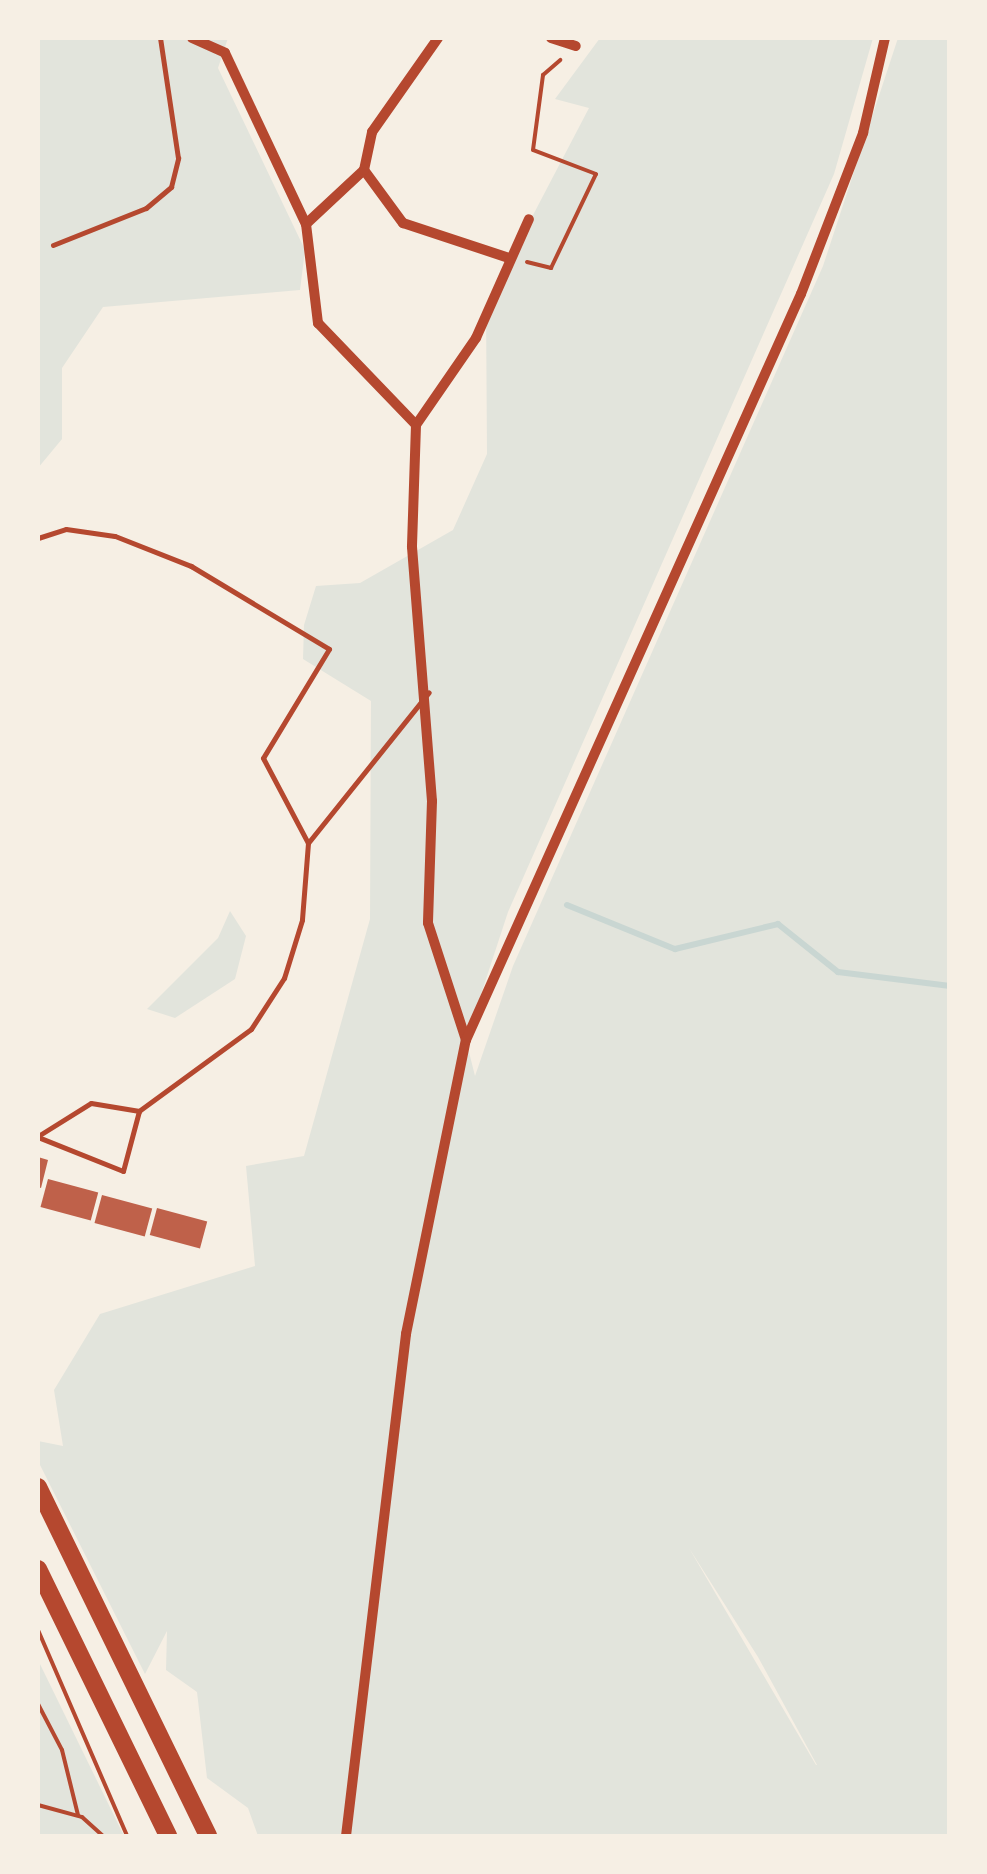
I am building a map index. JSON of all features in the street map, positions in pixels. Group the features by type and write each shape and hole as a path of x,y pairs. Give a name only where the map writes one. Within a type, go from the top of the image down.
{"highway":[{"path":"38,1487 208,1836"},
{"path":"38,1569 168,1836"}],"street":[{"path":"192,38 225,53 306,224 318,323 416,425"},
{"path":"306,224 364,170 372,132 438,38"},
{"path":"551,38 576,46"},
{"path":"346,1836 406,1334 466,1040 801,294 863,132 885,38"},
{"path":"364,170 402,224 509,258"},
{"path":"466,1040 428,924 429,692 412,547 416,425 476,338 529,220"}],"lane":[{"path":"53,245 146,208 170,187 178,158 160,38"},
{"path":"38,538 66,529 115,536 191,566 329,649 263,758 308,842 302,920 284,978 251,1029 140,1110 123,1171 38,1136"},
{"path":"308,842 429,692"},
{"path":"38,1136 92,1103 140,1110"}],"path":[{"path":"509,258 552,268 596,174 532,150 542,75 576,46"},
{"path":"38,1630 127,1836"},
{"path":"38,1704 62,1750 78,1816"},
{"path":"38,1806 78,1816 103,1836"}],"shaded area":[{"path":"38,38 228,38 218,68 305,250 300,290 103,307 62,368 62,439 38,468"},
{"path":"600,38 873,38 834,174 508,912 466,1040 475,1076 513,966 823,266 898,38 949,38 949,1836 258,1836 248,1808 207,1778 197,1692 166,1670 167,1631 145,1674 38,1461 38,1441 63,1446 54,1390 100,1314 255,1266 246,1166 304,1156 370,919 371,701 303,659 304,625 316,586 360,583 453,530 487,454 486,305 589,108 555,99","holes":["689,1548 758,1657 817,1765"]},
{"path":"230,911 246,936 235,979 175,1018 147,1009 218,938"},
{"path":"38,1660 124,1836 38,1836"}],"building":[{"path":"38,1157 48,1160 41,1188 38,1187"},
{"path":"48,1179 98,1192 91,1220 40,1207"},
{"path":"102,1195 152,1208 145,1236 94,1223"},
{"path":"157,1208 207,1221 200,1249 150,1235"}],"waterway":[{"path":"567,905 675,949 778,924 838,972 950,986"}]}
